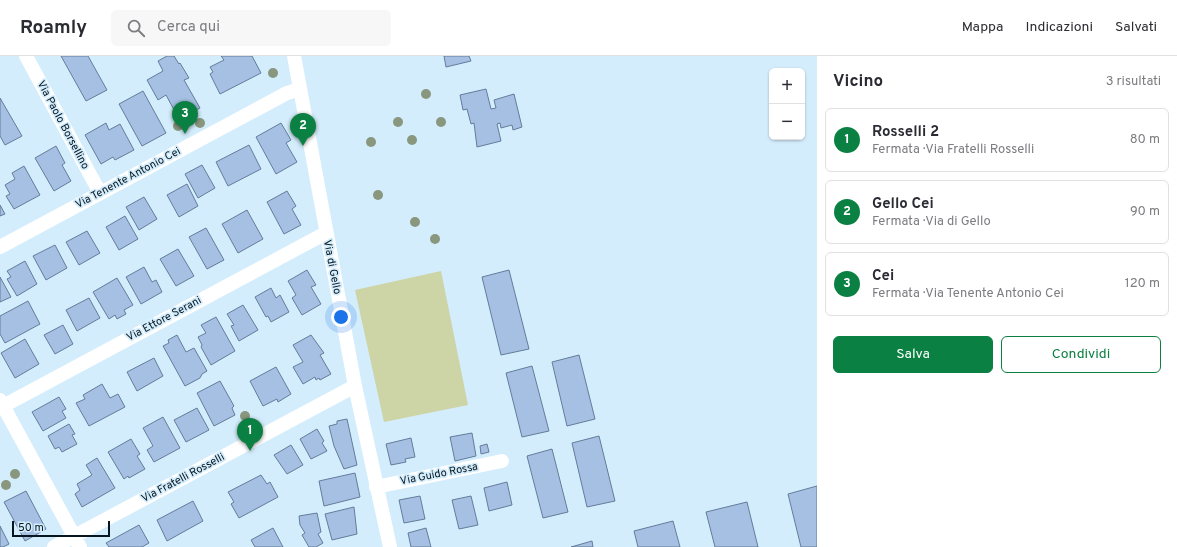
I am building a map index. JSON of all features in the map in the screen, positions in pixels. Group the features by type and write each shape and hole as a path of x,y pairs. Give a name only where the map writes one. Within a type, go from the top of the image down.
{"street":[{"name":"Via Paolo Borsellino","path":"26,56 100,193"},
{"name":"Via di Gello","path":"294,56 355,386 390,547"},
{"name":"Via Tenente Antonio Cei","path":"0,247 288,93 300,89"},
{"name":"Via Ettore Serani","path":"2,403 326,233"},
{"name":"Via Fratelli Rosselli","path":"54,547 77,542 355,386"},
{"path":"2,403 77,542"},
{"name":"Via Guido Rossa","path":"376,487 502,461"}],"green space":[{"path":"441,271 468,405 384,422 355,290"}],"building":[{"path":"61,56 88,56 107,90 86,101"},
{"path":"167,56 174,56 179,64 180,63 189,78 184,80 200,108 179,119 166,95 158,100 147,80 163,71 158,61"},
{"path":"221,56 252,56 261,73 220,94 210,74 213,72 210,67 224,60"},
{"path":"444,56 469,56 471,61 446,67"},
{"path":"486,89 491,109 496,108 494,100 514,94 522,127 513,130 512,125 501,128 500,123 497,124 501,141 477,147 474,123 471,124 467,109 463,110 460,95"},
{"path":"143,91 166,133 142,146 119,104"},
{"path":"0,98 22,136 5,145 0,136"},
{"path":"106,123 109,130 120,124 134,150 115,160 113,157 101,164 85,135"},
{"path":"281,123 291,140 286,143 297,162 276,174 256,137"},
{"path":"249,145 261,169 228,186 216,162"},
{"path":"56,146 65,163 62,165 71,181 54,191 35,158"},
{"path":"202,165 215,188 198,198 185,174"},
{"path":"24,166 40,195 14,209 6,196 10,194 5,185 15,179 12,173"},
{"path":"187,184 198,206 179,217 167,195"},
{"path":"287,191 296,206 292,209 301,225 284,234 267,202"},
{"path":"144,197 157,219 139,230 126,207"},
{"path":"0,205 5,214 0,216"},
{"path":"247,210 263,239 238,253 222,224"},
{"path":"125,216 138,239 119,250 106,227"},
{"path":"206,228 224,260 207,269 189,237"},
{"path":"87,231 100,253 79,265 66,242"},
{"path":"55,245 67,268 46,280 33,256"},
{"path":"178,249 194,276 176,286 160,259"},
{"path":"25,261 37,284 17,296 7,279 11,277 7,271"},
{"path":"144,267 152,282 156,280 162,292 141,304 126,277"},
{"path":"307,270 316,285 311,287 321,304 302,315 292,298 296,295 288,281"},
{"path":"509,270 529,349 501,355 482,277"},
{"path":"0,277 11,297 0,302"},
{"path":"117,278 133,305 124,310 126,314 117,319 115,315 109,319 93,292"},
{"path":"271,288 276,298 280,295 289,312 271,322 268,316 266,317 255,297"},
{"path":"89,298 100,318 77,331 66,310"},
{"path":"28,301 40,324 5,343 0,334 0,316"},
{"path":"243,305 258,330 239,341 231,326 234,325 227,314"},
{"path":"216,317 235,351 211,365 201,347 202,345 198,337 206,333 201,325"},
{"path":"63,325 73,344 55,354 44,335"},
{"path":"177,335 186,352 194,348 207,371 202,374 200,378 185,386 163,346 169,343 168,340"},
{"path":"311,335 324,353 320,355 331,374 320,380 319,378 316,380 315,377 303,384 293,367 303,362 293,345"},
{"path":"25,339 39,364 15,378 1,353"},
{"path":"579,355 595,419 567,426 552,362"},
{"path":"154,358 163,376 137,391 127,372"},
{"path":"532,366 549,431 522,437 506,373"},
{"path":"276,367 291,394 278,402 277,399 263,406 250,381"},
{"path":"220,381 234,406 232,408 235,415 214,426 197,393"},
{"path":"102,384 110,398 118,394 125,407 89,426 76,403 85,399 83,395"},
{"path":"59,397 66,409 62,411 66,418 43,431 32,412"},
{"path":"197,408 209,430 186,442 174,420"},
{"path":"163,417 180,448 154,462 147,450 153,446 143,428"},
{"path":"347,419 357,465 344,469 334,446 329,426 337,424 337,421"},
{"path":"69,424 75,434 72,435 77,444 62,452 59,447 55,449 48,436"},
{"path":"317,429 324,441 322,443 327,451 311,459 300,439"},
{"path":"472,433 476,456 455,461 450,437"},
{"path":"599,436 615,501 587,507 572,443"},
{"path":"411,438 415,457 405,459 406,462 391,465 386,444"},
{"path":"131,439 140,454 137,456 145,469 129,478 128,476 124,479 108,452"},
{"path":"487,444 489,452 481,454 480,446"},
{"path":"291,445 303,465 287,474 274,455"},
{"path":"552,449 568,512 543,518 527,456"},
{"path":"97,458 115,488 82,507 75,494 80,490 77,484 92,475 86,465"},
{"path":"355,473 360,497 324,506 319,481"},
{"path":"261,475 267,484 270,482 278,497 239,518 231,504 234,502 228,492"},
{"path":"507,482 512,505 489,511 484,488"},
{"path":"817,486 817,547 801,547 788,494"},
{"path":"26,491 46,529 25,541 4,502"},
{"path":"420,496 425,519 404,523 399,500"},
{"path":"471,496 478,525 459,529 452,500"},
{"path":"193,501 203,521 167,541 157,520"},
{"path":"747,502 758,547 715,547 706,512"},
{"path":"354,507 357,534 332,540 325,514"},
{"path":"317,513 321,532 318,534 323,543 316,547 309,547 302,535 305,533 300,525 299,516"},
{"path":"673,521 680,547 638,547 634,531"},
{"path":"139,525 149,543 142,547 109,547 106,543"},
{"path":"0,526 9,544 3,547 0,547"},
{"path":"273,528 283,547 255,547 251,540"},
{"path":"426,528 431,547 411,547 408,533"},
{"path":"592,541 593,547 571,547"}],"place":[{"name":"Cei","path":"185,134"},
{"name":"Gello Cei","path":"303,146"},
{"name":"Rosselli 2","path":"250,451"}]}
